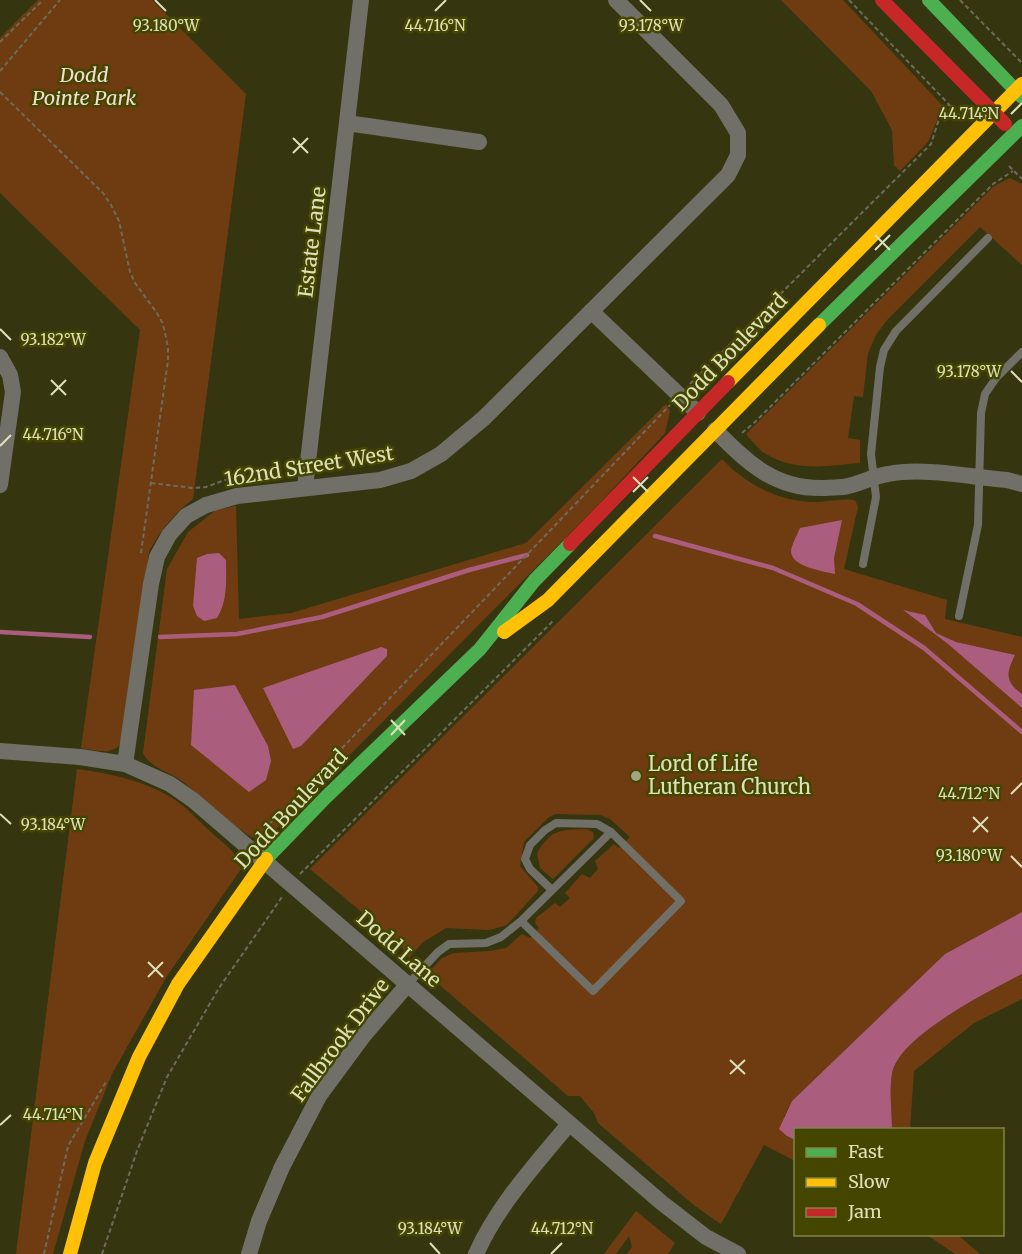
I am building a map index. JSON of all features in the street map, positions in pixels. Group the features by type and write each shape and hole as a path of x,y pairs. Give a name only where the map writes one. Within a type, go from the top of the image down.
{"street":[{"name":"Estate Lane","path":"306,482 361,0"},
{"name":"162nd Street West","path":"125,764 151,584 157,557 170,535 186,516 206,505 237,496 306,482 380,480 411,471 441,454 484,418 728,175 738,155 738,133 721,105 616,0"},
{"path":"882,0 994,112 1020,133"},
{"path":"929,0 1020,90"},
{"name":"Dodd Boulevard","path":"69,1254 95,1163 139,1057 178,984 265,861 326,797 480,649 534,581 975,131 1020,90"},
{"path":"347,123 479,142"},
{"name":"Dodd Boulevard","path":"480,649 548,600 819,325 995,152 1020,133"},
{"path":"591,311 698,413"},
{"path":"0,357 10,375 14,392 0,485"},
{"path":"715,430 760,471 784,483 813,488 846,487 887,474 914,472 1007,480 1022,484"},
{"name":"Dodd Lane","path":"0,751 80,757 125,764 170,784 193,800 265,861 662,1203 706,1237 738,1254"},
{"name":"Fallbrook Drive","path":"249,1254 259,1221 282,1167 319,1096 364,1035 408,984"},
{"path":"476,1254 508,1199 569,1124"}],"lane":[{"path":"863,564 876,497 872,454 880,367 884,350 896,331 988,238"},
{"path":"959,616 978,525 981,413 985,394 996,378 1022,352"},
{"path":"521,921 593,991 681,901 611,832 597,824 556,823 530,845 525,859 530,869 552,890"},
{"path":"408,984 438,952 449,944 486,943 501,937 521,921 611,832"}],"path":[{"path":"0,42 43,0"},
{"path":"0,71 60,0"},
{"path":"849,0 975,131"},
{"path":"960,0 1022,63"},
{"path":"0,92 103,193 119,221 130,272 135,283 158,313 163,324 168,360 141,554"},
{"path":"690,384 931,144 940,116 949,104"},
{"path":"995,152 1022,179"},
{"path":"728,444 764,414 993,184 1013,171"},
{"path":"1018,176 1022,171"},
{"path":"151,483 193,488 225,480 260,476 306,482"},
{"path":"102,1254 137,1151 167,1077 219,988 249,943 292,884 557,617"}],"green space":[{"name":"Dodd Pointe Park","path":"38,0 152,0 246,94 193,499 168,523 149,552 122,741 119,746 109,751 81,748 140,330 0,193 0,38"},
{"path":"781,0 843,0 943,106 928,142 900,171 894,165 892,130 871,91"},
{"path":"1010,178 1022,184 1022,265 980,227 887,320 876,335 868,353 863,397 854,396 848,438 860,440 860,463 800,466 777,460 761,450 746,434 994,186"},
{"path":"666,404 670,411 665,433 597,506 269,834 259,838 249,835 179,779 146,758 143,753 167,569 188,532 216,510 236,506 239,619 291,613 526,543"},
{"path":"722,459 741,476 775,495 813,502 855,500 858,507 844,569 947,600 945,619 1022,637 1022,694 1012,685 1009,677 1014,655 956,642 935,633 925,615 904,611 948,644 1022,708 1022,912 945,954 792,1101 784,1117 787,1136 794,1140 794,1160 764,1145 721,1224 695,1206 598,1123 594,1113 580,1096 568,1096 427,974 442,958 454,953 506,948 522,934 530,938 539,928 535,923 536,918 555,903 560,907 570,898 565,893 582,874 590,878 598,869 595,861 614,844 619,848 630,837 610,819 600,815 555,814 548,818 524,842 520,866 538,887 538,891 507,925 489,930 446,928 422,943 409,958 400,944 310,869"},
{"path":"77,769 103,773 142,784 178,802 230,849 241,869 167,976 112,1074 85,1141 53,1254 16,1254"},
{"path":"586,829 593,832 594,838 553,879 540,868 537,854 552,835 557,832"},
{"path":"1022,974 1022,999 974,1023 914,1071 910,1128 892,1128 892,1074 898,1059 927,1030 989,991"},
{"path":"636,1211 675,1243 668,1254 627,1254 632,1247 629,1236 616,1254 604,1254"},
{"path":"928,1236 959,1236 980,1254 955,1254"}],"shaded area":[{"path":"842,520 834,558 835,574 802,565 796,561 791,551 800,528"},
{"path":"219,553 226,560 225,597 217,618 204,621 197,616 193,606 197,558"},
{"path":"903,610 925,615 936,633 956,642 1015,655 1009,677 1012,685 1022,694 1022,708 948,644"},
{"path":"381,647 387,649 387,656 301,746 293,749 263,688"},
{"path":"235,685 268,746 271,761 266,780 249,792 191,745 194,690"},
{"path":"1022,912 1022,974 947,1016 927,1030 898,1059 892,1074 892,1128 794,1128 794,1140 779,1129 792,1101 945,954"}],"waterway":[{"path":"655,536 773,568 857,604 924,648 1022,732"},
{"path":"160,637 237,634 322,617 469,570 527,555"},
{"path":"0,632 90,637"}],"traffic: fast":[{"path":"929,0 1022,97"},
{"path":"819,325 1022,126"},
{"path":"266,859 326,797 480,649 534,581 570,544"}],"traffic: slow":[{"path":"728,382 1022,84"},
{"path":"504,632 548,600 819,325"},
{"path":"70,1254 95,1163 139,1057 178,984 266,859"}],"traffic: jam":[{"path":"882,0 1005,124"},
{"path":"570,544 728,382"}],"place":[{"name":"Lord of Life Lutheran Church","path":"636,776"}]}
